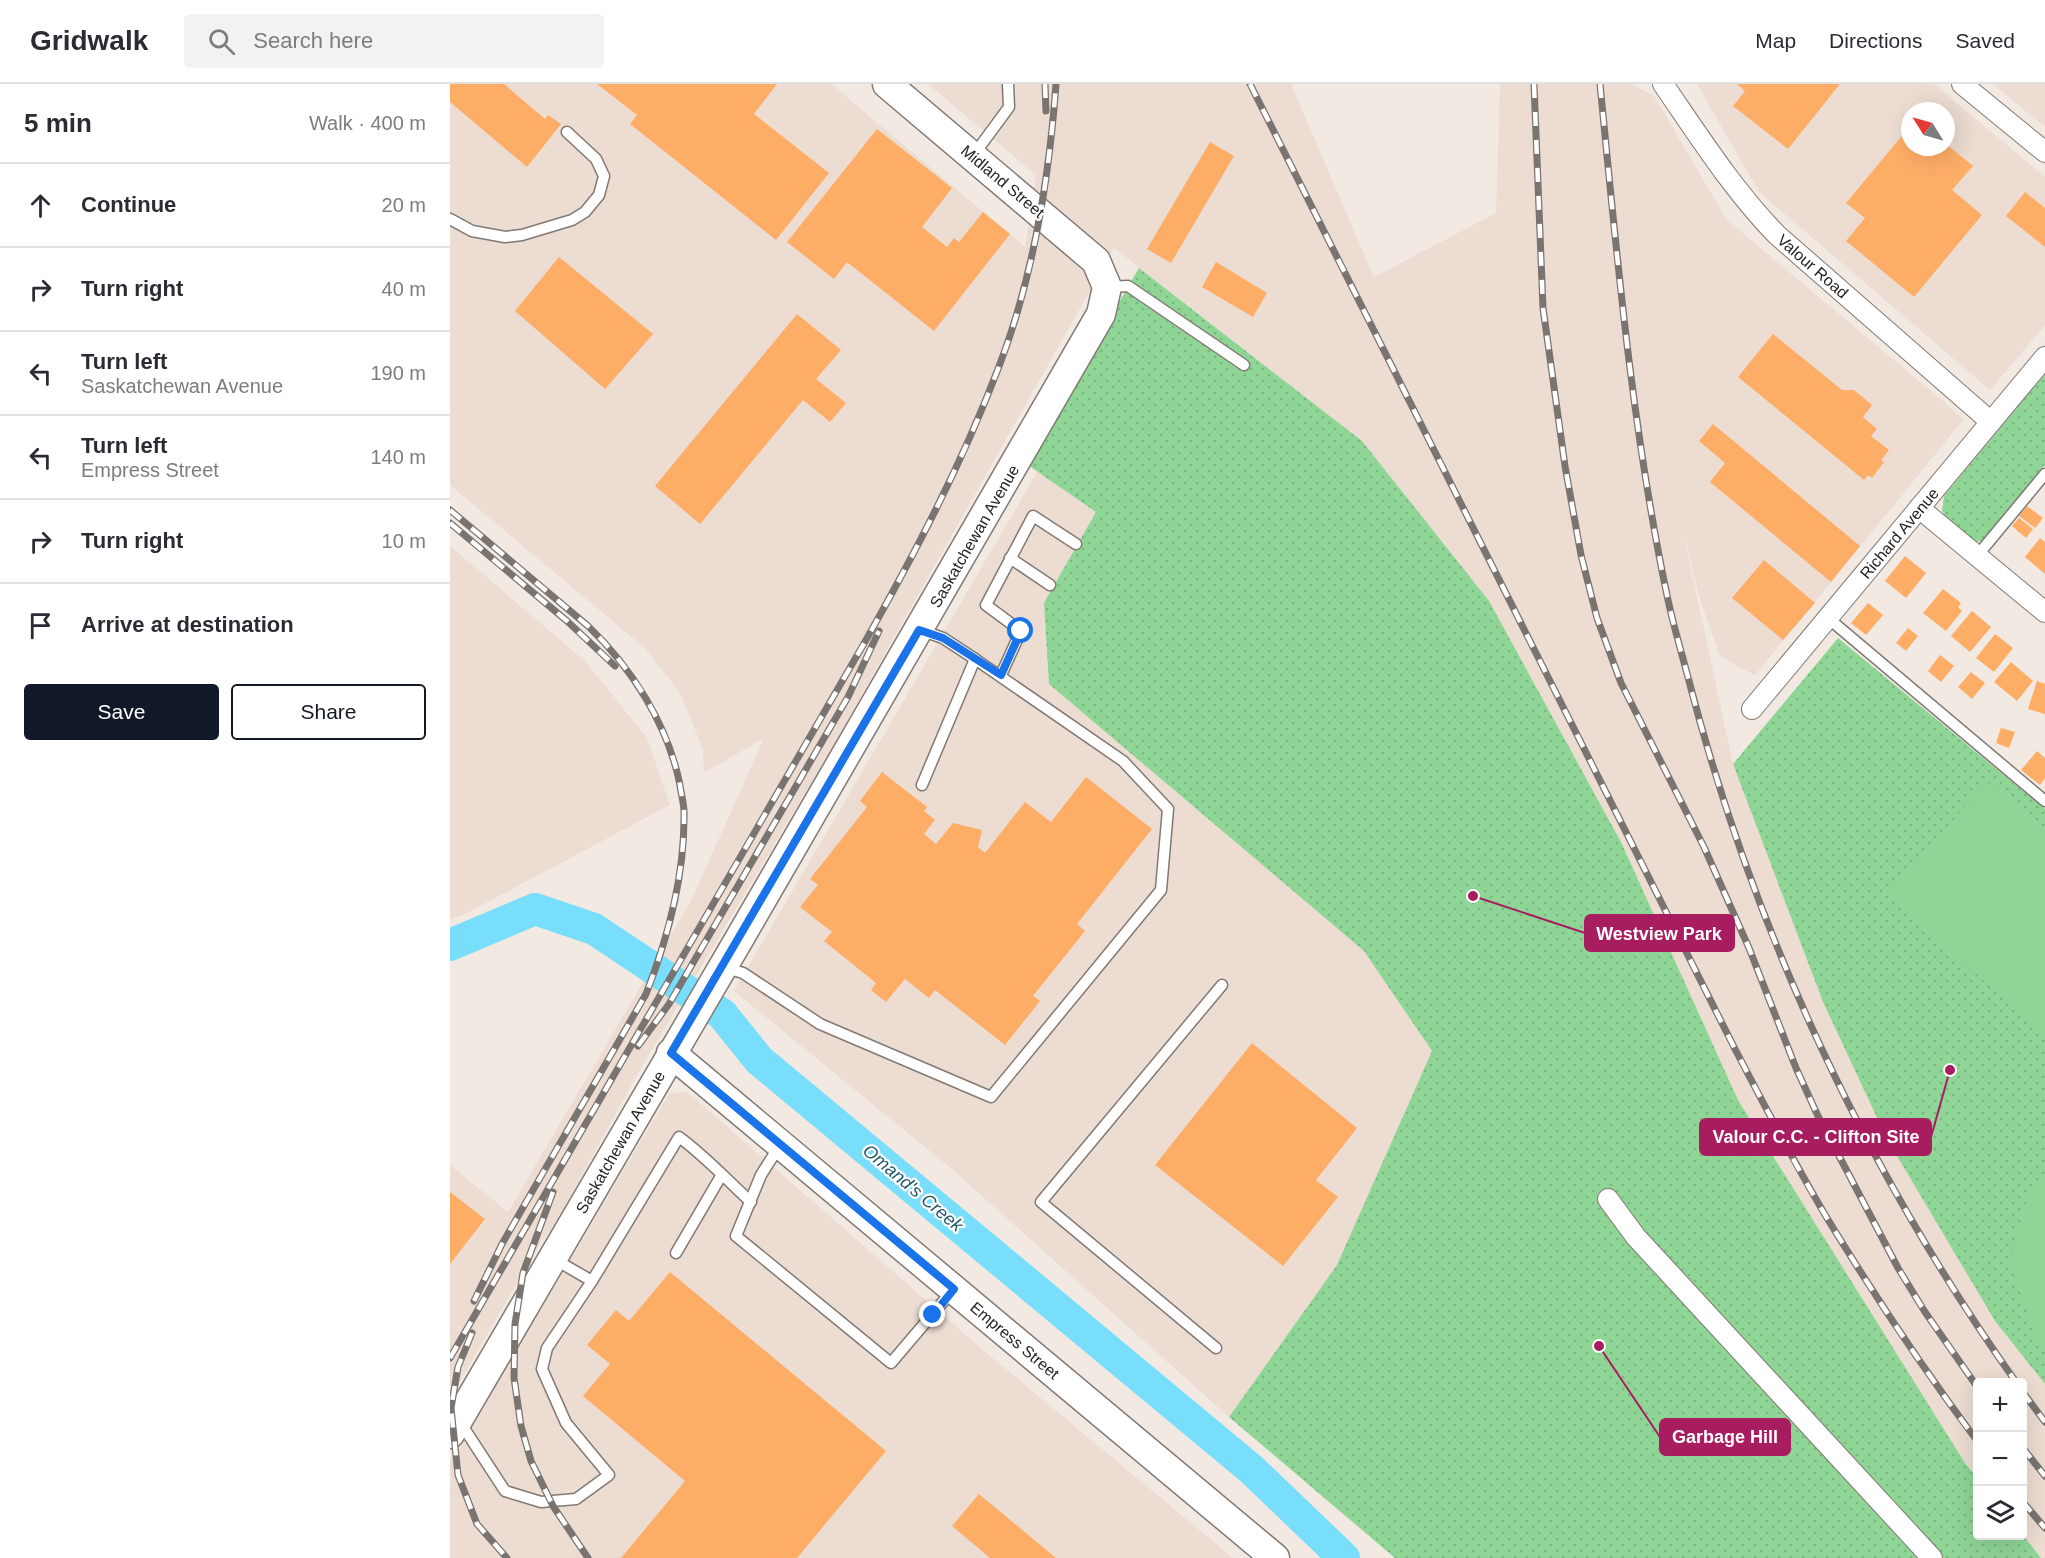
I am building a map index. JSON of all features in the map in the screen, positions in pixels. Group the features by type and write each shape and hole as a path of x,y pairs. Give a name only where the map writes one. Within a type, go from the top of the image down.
{"street":[{"name":"Midland Street","path":"887,84 1096,261 1107,287"},
{"name":"Valour Road","path":"1663,84 1730,180 1777,235 1991,422"},
{"path":"1962,84 2045,152"},
{"name":"Saskatchewan Avenue","path":"454,1427 554,1259 671,1053 1101,314 1107,287"},
{"name":"Richard Avenue","path":"1752,709 2045,357"},
{"path":"1919,508 2045,612"},
{"name":"Empress Street","path":"671,1053 1275,1558"},
{"path":"1608,1199 1636,1237 1932,1558"}],"lane":[{"path":"973,156 1009,106 1008,84"},
{"path":"450,219 472,231 505,237 522,235 572,220 585,212 599,195 604,176 596,159 567,132"},
{"path":"1107,287 1128,286 1244,365"},
{"path":"1977,556 2045,474"},
{"path":"1001,675 1021,631 986,605 1033,516 1076,544"},
{"path":"1010,558 1050,585"},
{"path":"1828,618 2045,801"},
{"path":"723,967 743,973 820,1024 992,1097 1161,890 1168,809 1123,761 1001,675 943,638 919,630"},
{"path":"922,786 975,659"},
{"path":"1216,1348 1041,1202 1222,985"},
{"path":"454,1427 505,1491 541,1502 576,1499 609,1475 566,1423 542,1369 547,1348 592,1281 679,1137 698,1151 721,1176 751,1202"},
{"path":"780,1144 761,1175 736,1236 891,1363 954,1289"},
{"path":"676,1253 721,1176"},
{"path":"554,1259 592,1281"}],"shaded area":[{"path":"450,84 831,84 1025,247 1036,175 928,84 1291,84 1374,277 1496,213 1500,84 1631,84 1654,96 1727,220 1964,419 1755,675 1719,654 1699,596 1680,518 1733,764 1823,1002 1887,1139 1995,1321 2045,1384 2045,1558 2041,1558 2027,1540 2027,1378 1973,1378 1973,1473 1738,1100 1621,842 1489,601 1362,441 1114,248 830,751 637,1075 554,1226 542,1240 450,1398 450,1165 508,1212 691,901 764,738 704,773 703,749 680,693 646,649 450,485"},
{"path":"1697,84 1934,84 2045,177 2045,325 1990,390 1759,192"},
{"path":"1993,84 2045,84 2045,127"},
{"path":"1038,471 1096,512 1044,603 1049,684 1364,951 1432,1051 1337,1265 1229,1417 953,1170 734,991"},
{"path":"450,546 585,661 647,738 670,805 463,915 450,919"},
{"path":"686,1091 983,1350 1233,1558 450,1558 450,1462 669,1094"}],"green space":[{"path":"1139,268 1362,441 1489,601 1621,842 1738,1100 1973,1473 1973,1540 2027,1540 2041,1558 1395,1558 1229,1417 1337,1265 1432,1051 1364,951 1049,684 1044,603 1096,512 1025,463"},
{"path":"2045,374 2045,465 1982,541 1976,542 1945,516 1942,511 1944,496"},
{"path":"1838,638 2045,809 2045,1384 1995,1321 1887,1139 1823,1002 1733,764"},
{"path":"1988,782 2045,832 2045,1035 1885,893"},
{"path":"2045,1175 2045,1350 2035,1338 2010,1261 2028,1194"}],"building":[{"path":"450,84 504,84 545,119 548,115 561,124 527,167 450,102"},
{"path":"597,84 777,84 754,114 829,173 776,240 630,124 637,115"},
{"path":"1737,84 1840,84 1788,149 1733,106 1745,91"},
{"path":"877,129 952,188 922,227 947,247 954,238 959,242 983,212 1010,234 934,331 847,262 834,279 787,242"},
{"path":"1901,137 1901,156 1955,156 1955,151 1973,166 1952,190 1982,215 1914,297 1846,241 1865,218 1846,203"},
{"path":"1210,142 1234,156 1171,263 1147,249"},
{"path":"2025,192 2045,208 2045,247 2006,216"},
{"path":"559,257 653,334 605,389 515,311"},
{"path":"1216,262 1267,293 1253,317 1202,287"},
{"path":"797,314 841,350 816,379 846,403 830,422 803,400 700,524 655,486"},
{"path":"1773,334 1842,390 1854,390 1872,405 1863,417 1877,429 1871,436 1889,450 1881,460 1884,462 1872,478 1868,475 1864,480 1738,377"},
{"path":"1713,424 1860,546 1831,582 1710,482 1725,463 1699,441"},
{"path":"2027,506 2043,518 2035,528 2019,516"},
{"path":"2019,518 2033,529 2026,538 2012,526"},
{"path":"2040,538 2045,542 2045,574 2025,557"},
{"path":"1905,556 1926,573 1906,598 1885,581"},
{"path":"1764,560 1815,603 1783,640 1732,598"},
{"path":"1943,589 1961,603 1958,607 1962,611 1946,631 1923,613"},
{"path":"1868,603 1883,615 1866,635 1851,623"},
{"path":"1972,611 1991,627 1970,652 1951,636"},
{"path":"1908,628 1918,636 1906,651 1896,643"},
{"path":"1995,634 2013,648 1994,672 1976,658"},
{"path":"1940,655 1954,666 1941,682 1928,671"},
{"path":"2011,662 2033,681 2017,701 1994,682"},
{"path":"1971,672 1985,683 1972,699 1958,687"},
{"path":"2037,681 2045,684 2045,714 2028,709"},
{"path":"2001,728 2015,732 2009,748 1996,743"},
{"path":"2037,751 2045,758 2045,778 2040,785 2021,770"},
{"path":"882,772 927,807 924,811 935,820 924,834 936,844 953,823 982,830 978,847 985,853 1025,802 1051,822 1086,777 1152,829 1077,924 1085,931 1033,996 1040,1001 1005,1045 935,990 929,998 905,979 886,1002 871,990 876,983 824,941 832,932 800,907 818,885 810,879 867,807 860,801"},
{"path":"1252,1043 1357,1128 1316,1180 1338,1197 1283,1266 1155,1165"},
{"path":"450,1192 485,1219 450,1264"},
{"path":"670,1272 886,1451 797,1558 621,1558 685,1481 583,1396 610,1364 587,1345 616,1310 629,1321"},
{"path":"979,1494 1056,1558 990,1558 952,1526"}],"waterway":[{"name":"Omand's Creek","path":"450,945 535,909 594,929 722,1014 759,1060 1251,1469 1344,1558"}],"railway":[{"path":"1045,84 1046,111"},
{"path":"450,1358 862,647 918,545 952,476 984,405 1021,300 1044,193 1056,84"},
{"path":"1250,84 1735,1049 1780,1134 1827,1218 1863,1275 1919,1360 1973,1435"},
{"path":"1534,84 1543,308 1565,466 1581,555 1597,618 1621,683 1704,847 1749,948 1796,1068 1818,1116 1898,1268 1925,1312 1973,1381"},
{"path":"1600,84 1627,343 1655,536 1670,610 1716,775 1746,867 1781,957 1864,1134 1911,1219 1962,1302 2013,1378"},
{"path":"450,510 588,626 619,660 646,699 667,741 684,805 682,858 674,905 646,994 502,1244 474,1301"},
{"path":"450,523 567,621 615,666"},
{"path":"638,1046 669,1004 848,697 879,631"},
{"path":"553,1192 523,1273 515,1324 514,1378 521,1426 531,1461 553,1506 588,1558"},
{"path":"472,1333 458,1367 451,1408 458,1475 477,1524 507,1558"},
{"path":"2027,1398 2045,1422"},
{"path":"2027,1453 2045,1476"},
{"path":"2027,1507 2045,1528"}],"place":[{"name":"Westview Park","path":"1473,896"},
{"name":"Valour C.C. - Clifton Site","path":"1950,1070"},
{"name":"Garbage Hill","path":"1599,1346"}],"route":[{"path":"933,1315 954,1289 671,1053 919,630 943,638 1001,675 1021,631"}]}
